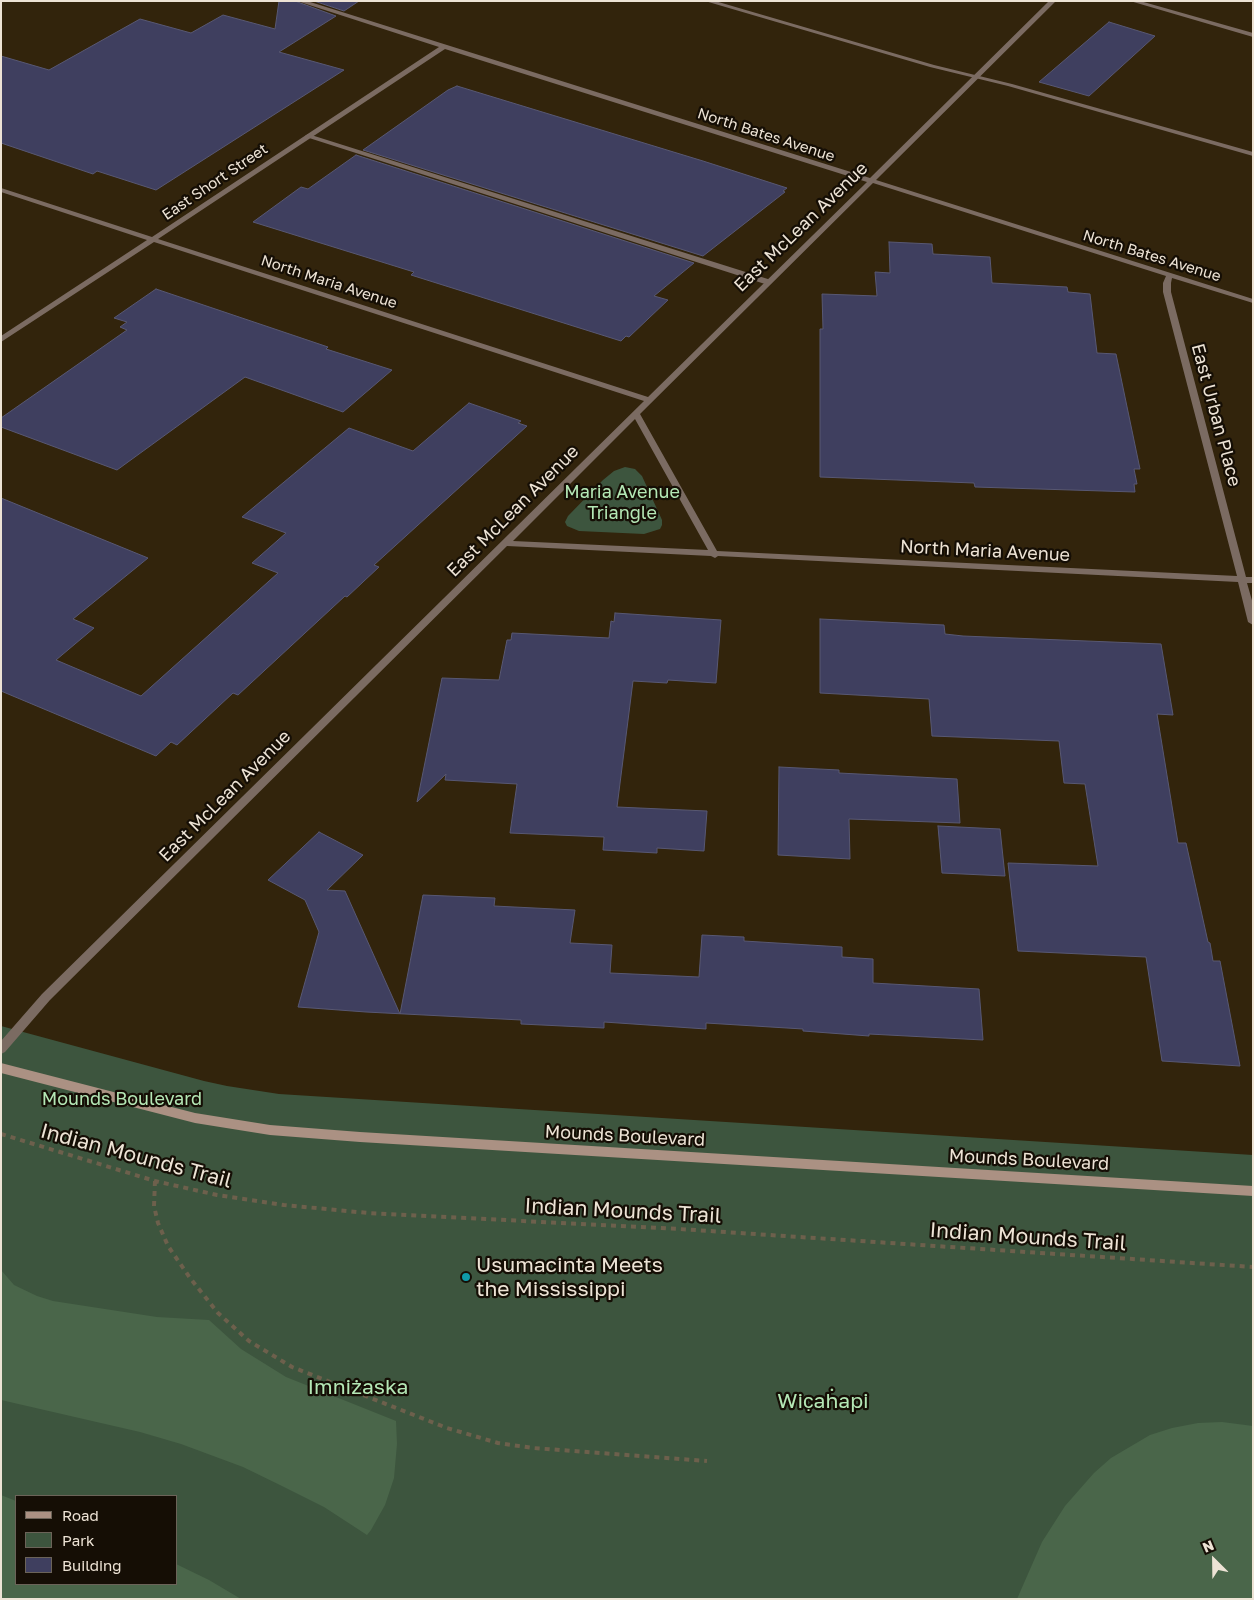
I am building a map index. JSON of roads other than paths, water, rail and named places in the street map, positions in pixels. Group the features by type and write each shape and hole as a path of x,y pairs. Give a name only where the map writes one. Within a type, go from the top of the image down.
{"street":[{"name":"North Bates Avenue","path":"300,1 1253,301"},
{"path":"708,1 1253,154"},
{"name":"East McLean Avenue","path":"1,1050 46,997 768,282 872,182 975,76 1052,1"},
{"path":"1133,1 1253,35"},
{"path":"1160,1 1168,11"},
{"name":"East Short Street","path":"1,340 443,47"},
{"path":"308,136 768,282"},
{"name":"North Maria Avenue","path":"1,190 649,400"},
{"name":"East Urban Place","path":"1170,275 1167,283 1167,292 1253,622"},
{"path":"636,413 715,555"},
{"name":"North Maria Avenue","path":"504,544 1253,580"},
{"name":"Mounds Boulevard","path":"1,1068 195,1118 279,1131 1253,1192"}],"place":[{"name":"Usumacinta Meets the Mississippi","path":"466,1277"}],"park label":[{"name":"Maria Avenue Triangle","path":"622,502"},
{"name":"Imniżaska","path":"358,1387"},
{"name":"Wic̣aḣapi","path":"823,1401"}]}
